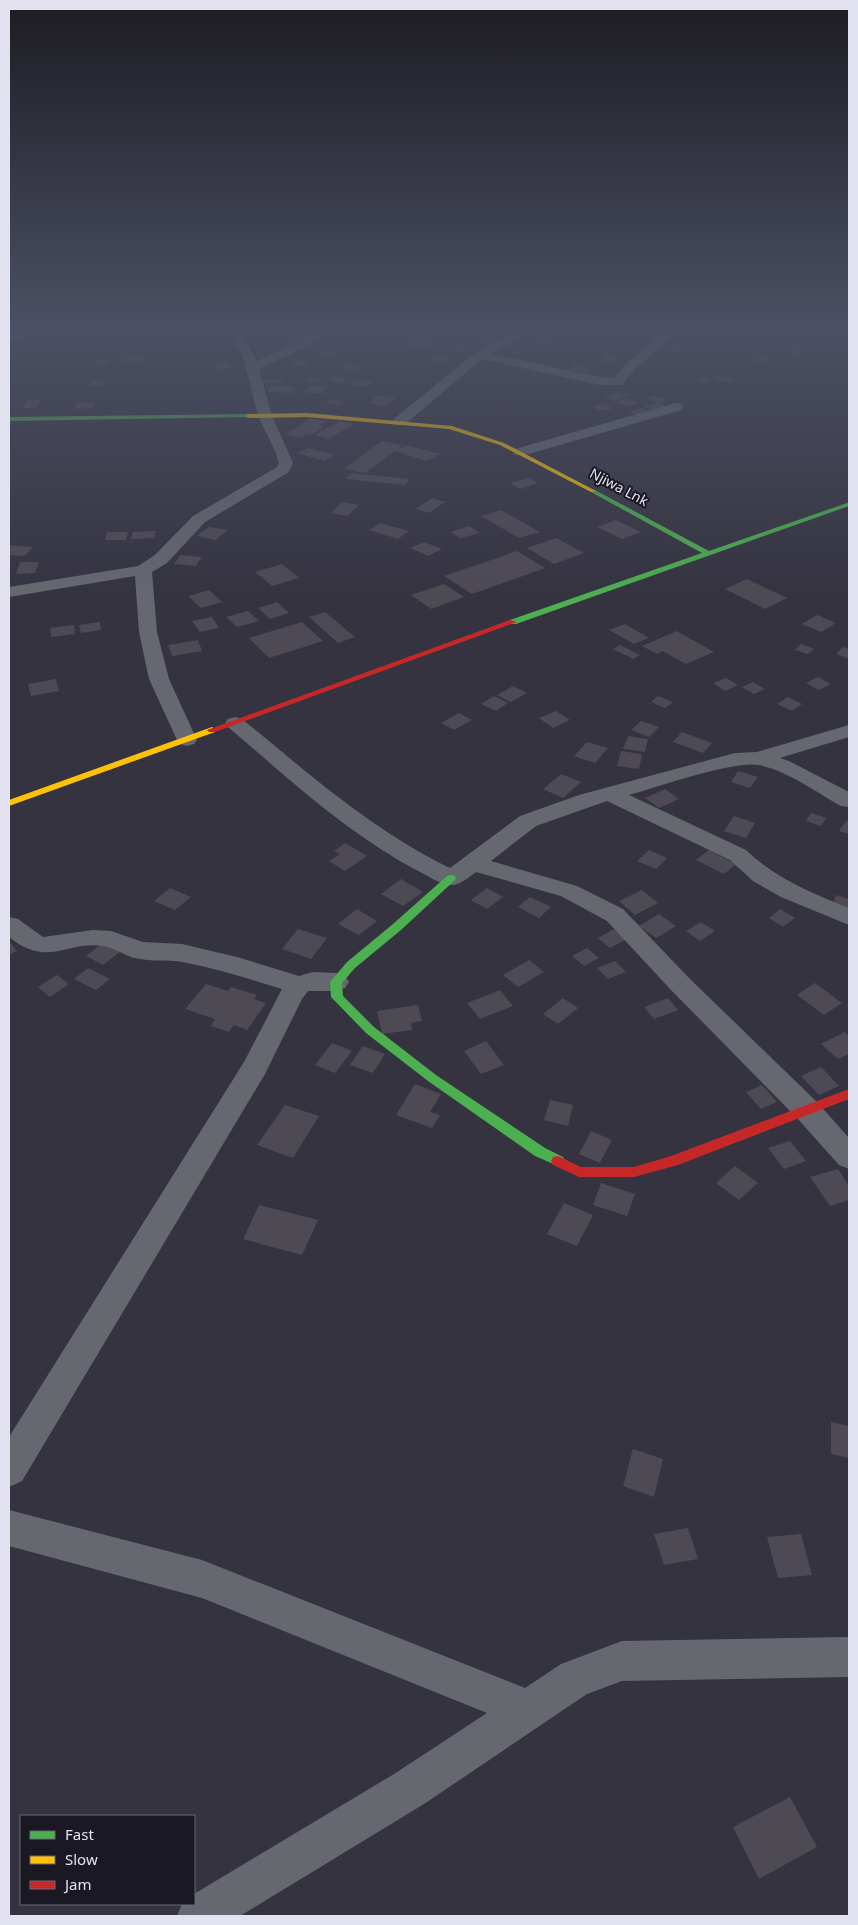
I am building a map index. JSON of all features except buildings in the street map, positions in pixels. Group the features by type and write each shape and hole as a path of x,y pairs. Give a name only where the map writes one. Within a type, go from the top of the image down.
{"main road":[{"name":"Njiwa Lnk","path":"9,419 322,416 400,422 466,430 520,452 709,554"},
{"path":"9,803 378,670 849,504"},
{"path":"451,878 431,898 347,967 336,982 337,997 370,1030 432,1078 540,1152 579,1172 606,1173 642,1170 709,1149 849,1094"}],"street":[{"path":"400,422 409,415"},
{"path":"520,452 649,415"},
{"path":"9,592 143,570 161,559 198,519 284,469 286,463 283,453 265,416"},
{"path":"143,570 148,632 159,679 188,740"},
{"path":"235,723 354,822 407,856 451,878 473,864 528,821 587,800 735,759 758,758 849,731"},
{"path":"758,758 782,765 849,801"},
{"path":"610,794 738,855 752,870 780,886 849,916"},
{"path":"473,864 569,890 615,915 680,984 807,1110 849,1157"},
{"path":"9,925 31,942 43,945 93,938 111,939 140,951 176,952 237,966 299,985 313,981 336,982"},
{"path":"9,1468 255,1067 299,985"},
{"path":"9,1528 202,1579 528,1709"},
{"path":"199,1916 409,1789 574,1678 622,1662 663,1659 849,1657"}],"traffic: fast":[{"path":"9,419 248,416"},
{"path":"593,491 709,554"},
{"path":"513,622 849,504"},
{"path":"451,878 397,927 351,965 336,982 337,997 370,1030 432,1078 540,1152 558,1161"}],"traffic: slow":[{"path":"248,416 307,415 450,427 502,444 593,491"},
{"path":"9,803 212,730"}],"traffic: jam":[{"path":"212,730 513,622"},
{"path":"558,1161 579,1172 634,1172 673,1161 849,1094"}]}
